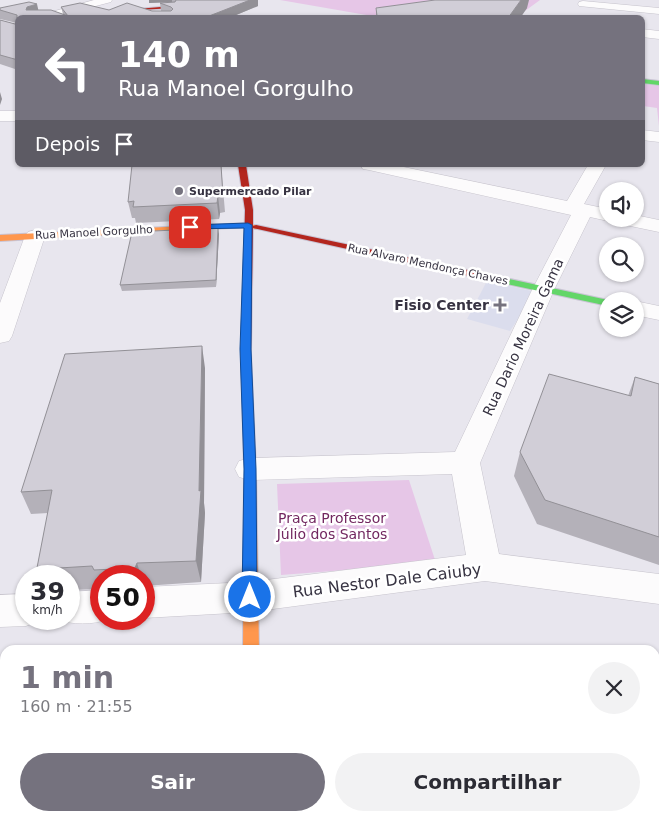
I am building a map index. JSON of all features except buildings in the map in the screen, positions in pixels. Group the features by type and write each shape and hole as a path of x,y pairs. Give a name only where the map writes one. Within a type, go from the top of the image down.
{"main road":[{"path":"136,7 170,10"},
{"path":"645,81 659,82"},
{"path":"242,167 249,210 246,349 250,469 251,645"},
{"name":"Rua Manoel Gorgulho","path":"0,238 248,225"},
{"name":"Rua Alvaro Mendonça Chaves","path":"248,225 599,301"}],"street":[{"path":"103,0 112,1"},
{"path":"582,4 649,0"},
{"path":"48,15 112,1"},
{"path":"612,2 622,8"},
{"path":"582,4 659,11"},
{"path":"578,15 582,4"},
{"path":"645,33 659,35"},
{"path":"0,116 15,116"},
{"path":"645,135 659,137"},
{"path":"378,167 599,214"},
{"name":"Rua Dario Moreira Gama","path":"465,463 544,290 596,167"},
{"path":"644,223 659,226"},
{"path":"0,336 35,236"},
{"path":"644,310 659,313"},
{"path":"250,469 465,463 485,567"},
{"name":"Rua Nestor Dale Caiuby","path":"155,602 250,597 485,567 659,589"},
{"path":"0,612 15,611"}],"shaded area":[{"name":"Fisio Center","path":"487,281 536,292 510,331 467,319"}],"green space":[{"path":"280,0 540,0 525,11 508,10 478,15 366,15"},
{"path":"645,84 659,86 659,126 657,108 645,106"},
{"name":"Praça Professor Júlio dos Santos","path":"409,480 436,563 281,575 277,484"}],"traffic: fast":[{"path":"645,81 659,83"},
{"path":"505,281 599,301"}],"traffic: slow":[{"path":"0,238 248,225 256,227"},
{"path":"246,353 250,469 251,645"}],"traffic: jam":[{"path":"139,9 172,7"},
{"path":"242,167 249,210 246,353"},
{"path":"256,227 505,281"}],"place":[{"name":"Supermercado Pilar","path":"179,191"},
{"name":"Fisio Center","path":"500,305"}],"route":[{"path":"190,227 248,225 246,349 250,469 250,597"}]}
